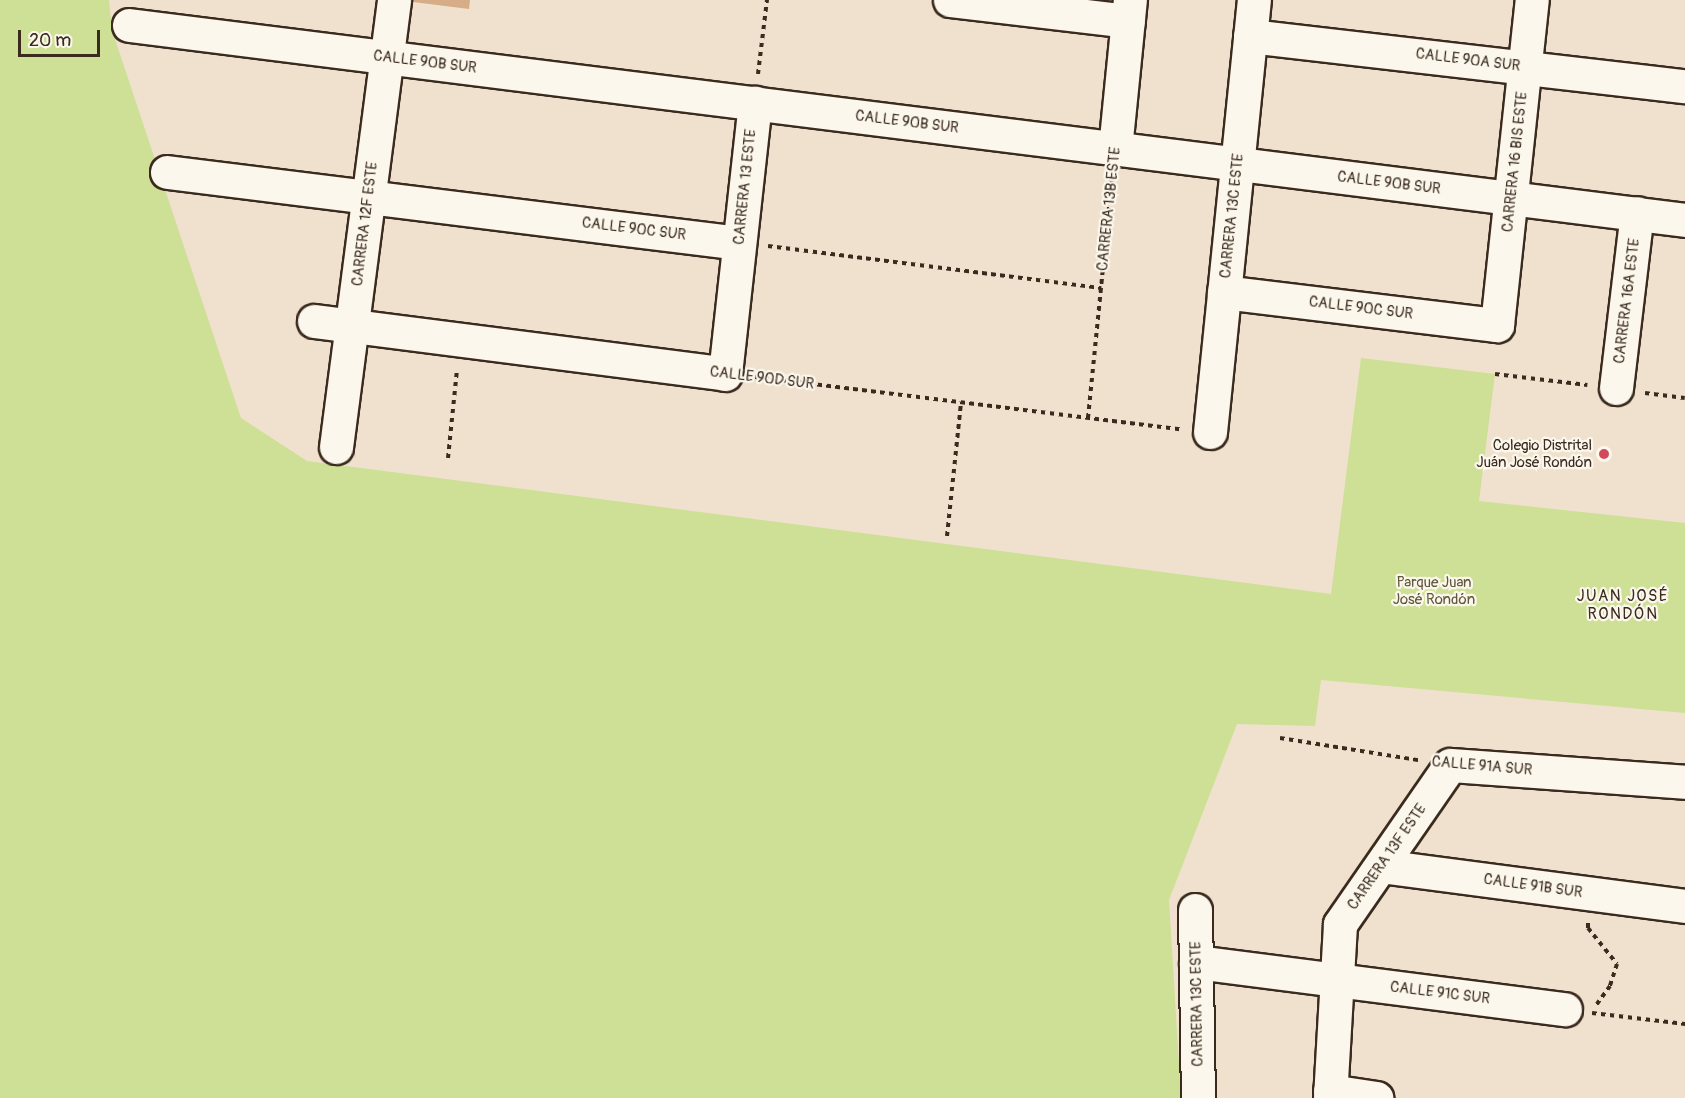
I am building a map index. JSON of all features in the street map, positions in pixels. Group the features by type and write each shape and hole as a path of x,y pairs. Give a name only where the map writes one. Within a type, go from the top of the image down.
{"street":[{"name":"CARRERA 12F ESTE","path":"336,447 394,0"},
{"path":"950,0 1129,11"},
{"name":"CARRERA 13C ESTE","path":"1210,432 1254,0"},
{"name":"CARRERA 16 BIS ESTE","path":"1497,325 1532,0"},
{"name":"CARRERA 13B ESTE","path":"1115,149 1129,11"},
{"name":"CALLE 90B SUR","path":"129,25 1685,220"},
{"name":"CALLE 90A SUR","path":"1250,36 1685,86"},
{"name":"CARRERA 13 ESTE","path":"725,374 755,103"},
{"name":"CALLE 90C SUR","path":"167,172 739,243"},
{"name":"CARRERA 16A ESTE","path":"1616,388 1637,213"},
{"name":"CALLE 90C SUR","path":"1224,292 1497,325"},
{"name":"CALLE 90D SUR","path":"314,321 351,328 725,374"},
{"name":"CALLE 91A SUR","path":"1450,765 1685,782"},
{"name":"CARRERA 13F ESTE","path":"1330,1094 1339,980 1340,924 1450,765"},
{"name":"CALLE 91B SUR","path":"1382,866 1685,906"},
{"name":"CARRERA 13C ESTE","path":"1195,910 1198,1098"},
{"name":"CALLE 91C SUR","path":"1196,962 1578,1011"},
{"path":"1330,1094 1376,1098"}],"path":[{"path":"755,103 767,0"},
{"name":"CARRERA 13B ESTE","path":"1088,418 1115,149"},
{"path":"739,243 1101,288"},
{"path":"448,458 460,342"},
{"name":"CALLE 90D SUR","path":"725,374 1210,432"},
{"path":"947,536 961,402"},
{"name":"CALLE 91A SUR","path":"1280,738 1450,765"},
{"path":"1578,1011 1610,986 1617,964 1588,928 1588,913 1597,894"},
{"path":"1578,1011 1685,1024"}],"green space":[{"name":"Parque Juan José Rondón","path":"0,0 109,0 112,30 241,418 307,461 1331,594 1361,358 1495,374 1479,501 1685,523 1685,713 1321,680 1315,726 1237,724 1169,900 1181,1098 0,1098"}],"building":[{"path":"397,0 470,0 469,9"}],"place":[{"name":"Colegio Distrital Juán José Rondón","path":"1604,454"}],"district":[{"name":"JUAN JOSÉ RONDÓN","path":"1623,605"}]}
